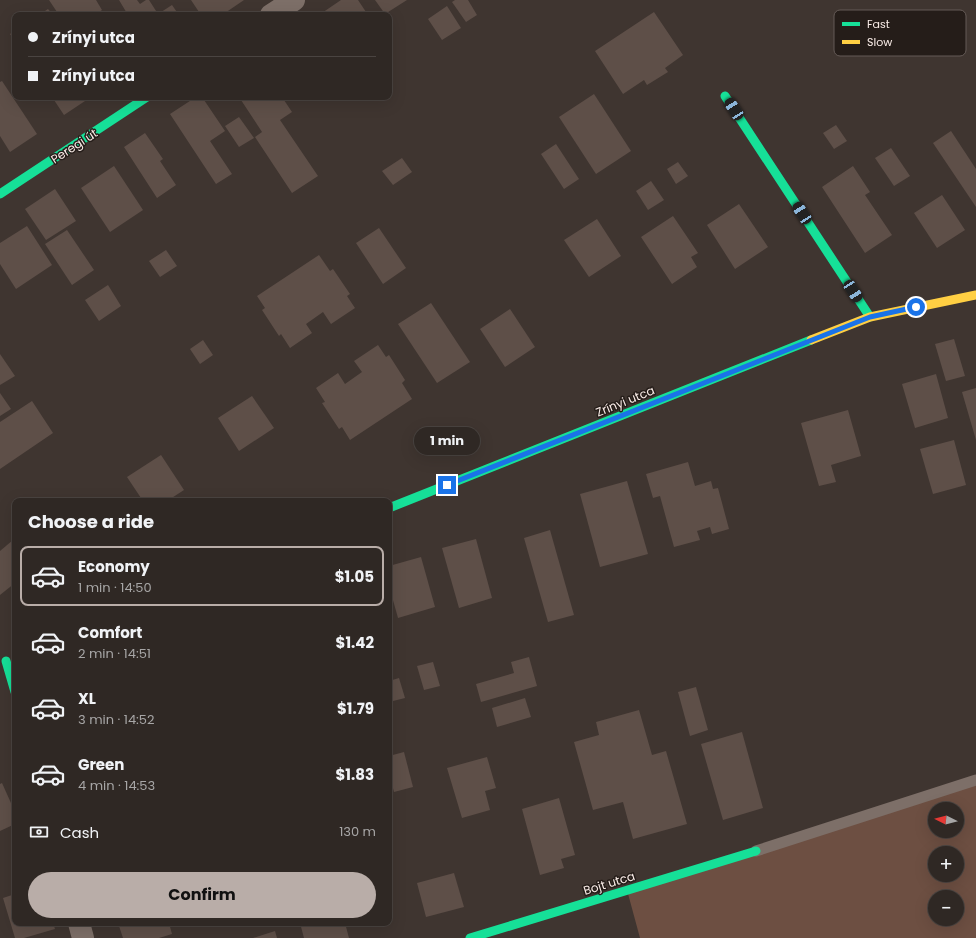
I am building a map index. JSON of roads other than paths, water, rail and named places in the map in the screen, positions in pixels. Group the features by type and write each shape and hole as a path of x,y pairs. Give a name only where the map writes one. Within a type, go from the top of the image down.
{"street":[{"path":"276,12 294,0"},
{"path":"725,96 870,317"},
{"name":"Peregi út","path":"0,194 142,100"},
{"name":"Zrínyi utca","path":"392,507 870,317 976,295"},
{"path":"7,660 12,680"},
{"name":"Bojt utca","path":"470,938 756,852"},
{"path":"80,926 83,938"}],"lane":[{"path":"756,852 976,780"}]}
